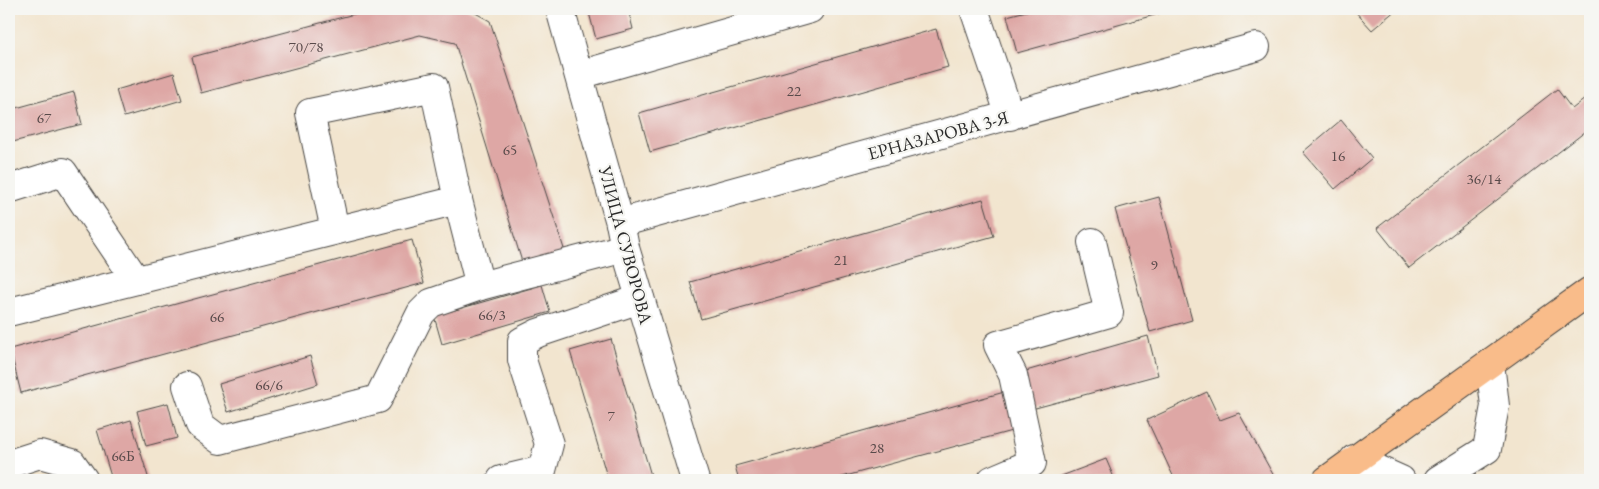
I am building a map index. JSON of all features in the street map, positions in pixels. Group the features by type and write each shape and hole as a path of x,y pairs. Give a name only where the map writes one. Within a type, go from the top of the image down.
{"main road":[{"path":"1326,480 1590,291"}],"street":[{"name":"УЛИЦА СУВОРОВА","path":"560,9 640,299 695,480"},
{"path":"579,75 810,9"},
{"path":"974,9 1010,116"},
{"name":"ЕРНАЗАРОВА 3-Я","path":"186,386 200,425 220,440 378,399 421,313 431,303 623,235 1010,116 1256,47"},
{"path":"336,230 310,113 434,87 458,200 480,286"},
{"path":"9,189 63,172 136,280"},
{"path":"9,312 458,200"},
{"path":"992,480 1032,463 1013,375 998,345 1109,313 1092,242"},
{"path":"501,480 542,470 549,444 522,360 522,341 538,333 640,299"},
{"path":"1438,480 1487,449 1495,406 1490,363"},
{"path":"9,464 40,454 72,463 84,480"},
{"path":"1354,459 1401,480"}],"building":[{"path":"373,9 468,9 490,21 566,255 523,265 455,43 420,35 201,93 192,57"},
{"path":"588,9 628,9 633,29 596,39"},
{"path":"1034,9 1176,9 1017,53 1007,16"},
{"path":"1353,9 1397,9 1372,30"},
{"path":"936,29 948,67 650,152 639,113"},
{"path":"174,73 182,100 124,117 116,90"},
{"path":"1557,89 1572,109 1590,95 1590,128 1409,268 1377,228"},
{"path":"74,92 82,124 9,143 9,110"},
{"path":"1341,120 1372,158 1335,189 1303,152"},
{"path":"1159,197 1192,320 1150,332 1115,209"},
{"path":"983,199 994,236 701,319 690,282"},
{"path":"412,240 424,283 21,393 10,349"},
{"path":"542,285 550,312 442,344 434,316"},
{"path":"1148,336 1158,375 1028,410 1019,373"},
{"path":"611,339 652,479 649,480 608,480 570,351"},
{"path":"310,356 318,384 228,412 219,384"},
{"path":"1008,391 1019,429 831,480 739,480 735,466"},
{"path":"1207,392 1220,420 1239,413 1275,478 1269,480 1175,480 1147,420"},
{"path":"168,403 177,438 146,446 137,411"},
{"path":"131,420 149,480 112,480 97,430"},
{"path":"1106,459 1115,480 1051,480"},
{"path":"57,476 59,480 43,480"}]}
